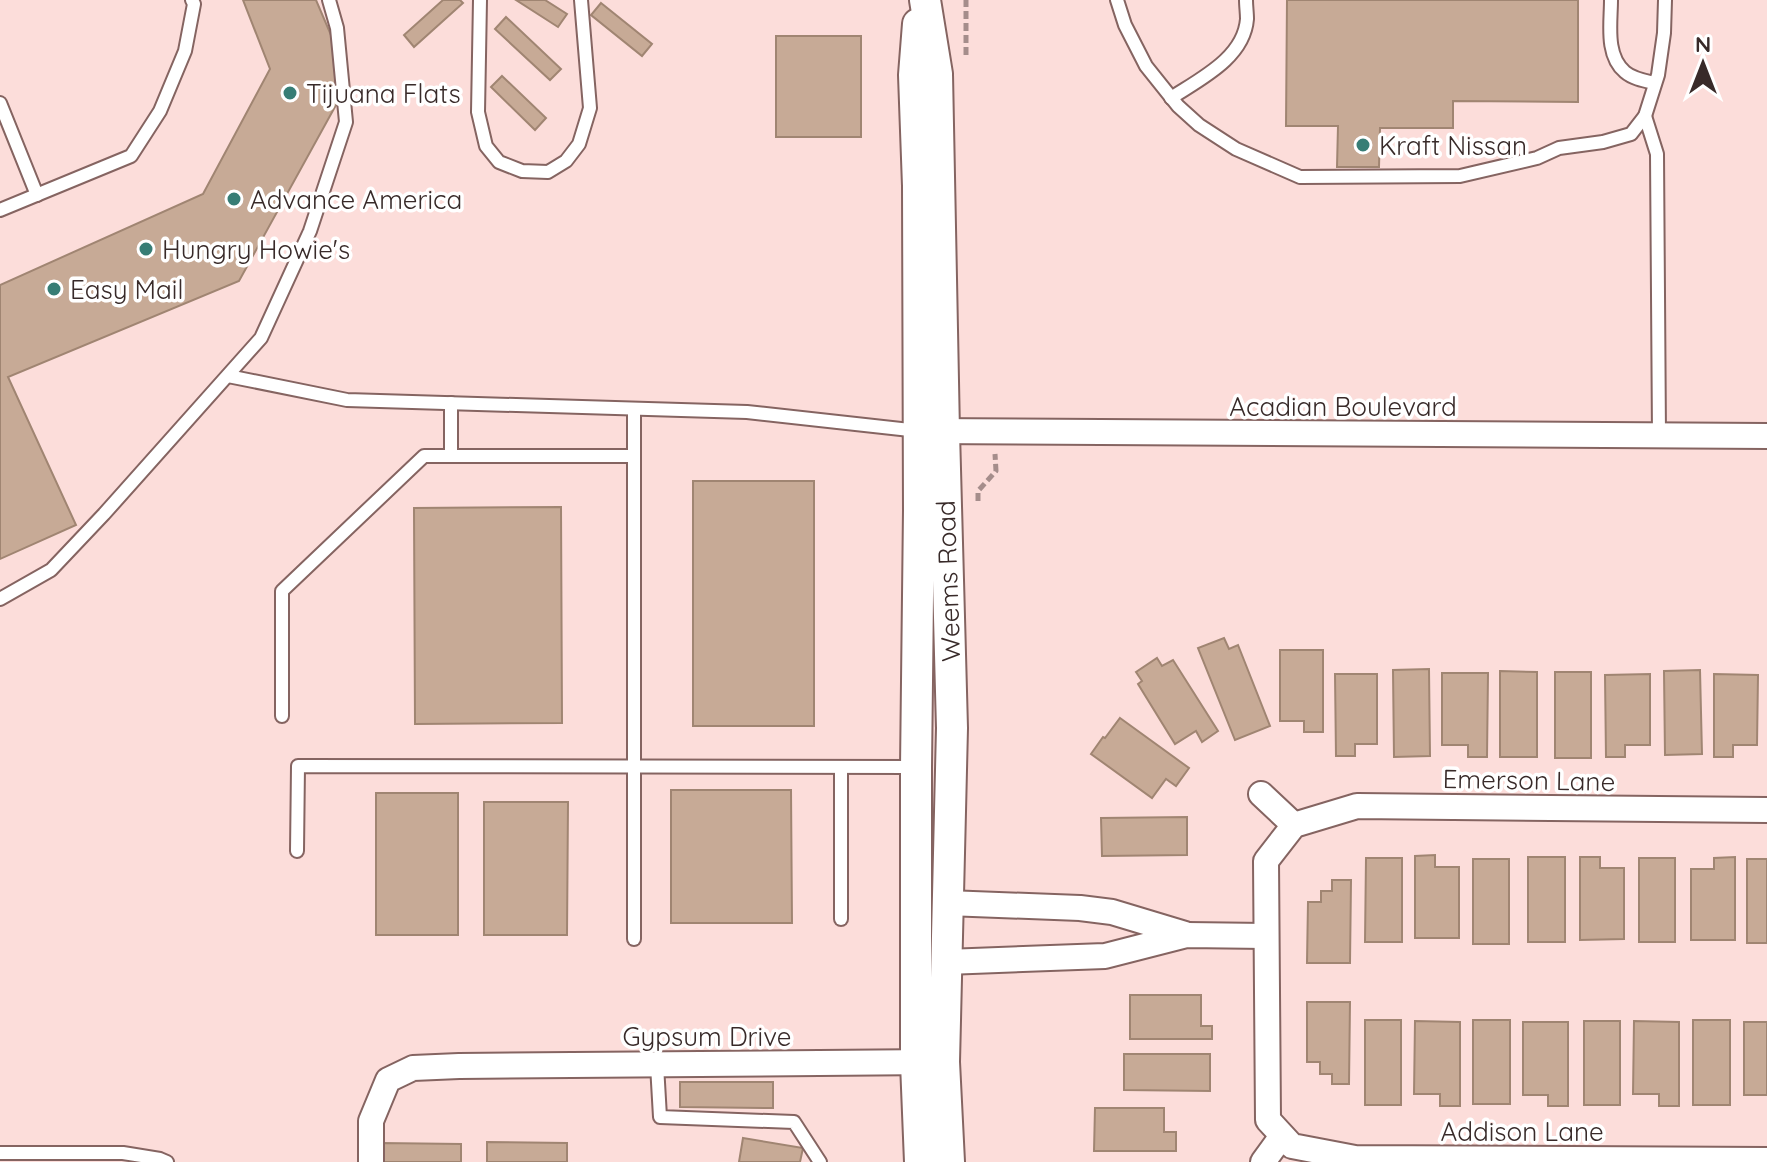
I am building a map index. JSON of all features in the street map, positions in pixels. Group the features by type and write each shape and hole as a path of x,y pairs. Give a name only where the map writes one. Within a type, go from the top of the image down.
{"street":[{"name":"Weems Road","path":"923,0 937,74 932,431 916,767 930,1062 949,1162"},
{"name":"Weems Road","path":"920,1162 930,1062 946,962 952,728 932,431"},
{"name":"Acadian Boulevard","path":"932,431 1767,436"},
{"path":"1261,794 1294,825 1266,861 1268,1120 1282,1136 1263,1162"},
{"name":"Emerson Lane","path":"1294,825 1357,806 1767,810"},
{"path":"947,903 1112,912 1187,935"},
{"path":"946,962 1105,956 1187,935 1266,936"},
{"name":"Gypsum Drive","path":"371,1162 371,1121 388,1080 413,1068 930,1062"},
{"name":"Addison Lane","path":"1282,1136 1292,1146 1355,1158 1767,1160"}],"lane":[{"path":"0,210 131,156 160,111 185,51 194,4 192,0"},
{"path":"0,599 51,570 261,338 310,231 346,122 337,28 329,0"},
{"path":"480,0 478,112 486,146 499,162 522,171 548,172 566,161 579,144 590,108 581,0"},
{"path":"1117,0 1125,25 1146,66 1178,106 1199,125 1236,149 1300,177 1460,176 1537,158 1559,148 1603,142 1631,134 1645,116 1655,83 1664,33 1665,0"},
{"path":"1171,98 1222,65 1239,41 1247,22 1246,0"},
{"path":"1611,0 1611,46 1616,60 1626,73 1655,83"},
{"path":"0,103 37,195"},
{"path":"1645,116 1657,154 1659,435"},
{"path":"228,376 347,400 747,412 932,431"},
{"path":"451,403 451,456"},
{"path":"634,409 634,939"},
{"path":"282,716 282,591 424,456 634,456"},
{"path":"297,851 298,766 916,767"},
{"path":"841,767 841,919"},
{"path":"657,1065 660,1117 794,1122 820,1162"},
{"path":"0,1153 123,1153 167,1162"}],"building":[{"path":"243,0 316,0 334,42 336,105 239,281 8,377 76,525 0,559 0,285 203,194 270,69"},
{"path":"443,0 460,0 463,3 414,47 404,35"},
{"path":"516,0 545,0 567,14 558,27"},
{"path":"1287,0 1578,0 1578,102 1453,101 1453,128 1380,128 1379,167 1337,167 1338,126 1286,126"},
{"path":"601,3 652,44 642,56 591,15"},
{"path":"506,17 561,69 550,80 495,29"},
{"path":"776,36 861,36 861,137 776,137"},
{"path":"502,76 546,118 535,130 491,87"},
{"path":"693,481 814,481 814,726 693,726"},
{"path":"561,507 562,723 415,724 414,508"},
{"path":"1224,638 1229,649 1238,645 1270,726 1235,740 1198,648"},
{"path":"1280,650 1323,650 1323,732 1304,732 1304,721 1280,721"},
{"path":"1157,658 1162,666 1173,660 1218,731 1202,742 1196,731 1175,744 1138,684 1142,681 1136,672"},
{"path":"1429,669 1430,756 1394,757 1393,670"},
{"path":"1700,670 1702,754 1665,755 1664,671"},
{"path":"1500,671 1537,672 1537,757 1500,757"},
{"path":"1555,672 1591,672 1591,758 1555,758"},
{"path":"1442,673 1488,673 1487,757 1468,757 1468,745 1442,745"},
{"path":"1335,674 1377,674 1377,744 1355,744 1355,756 1336,756"},
{"path":"1650,674 1650,745 1625,745 1625,757 1606,757 1605,675"},
{"path":"1714,674 1758,675 1757,745 1733,745 1733,757 1714,757"},
{"path":"1120,718 1189,768 1176,786 1166,779 1152,798 1091,754"},
{"path":"671,790 791,790 792,923 671,923"},
{"path":"376,793 458,793 458,935 376,935"},
{"path":"484,802 568,802 567,935 484,935"},
{"path":"1187,817 1187,855 1102,856 1101,818"},
{"path":"1435,855 1435,867 1459,867 1459,938 1415,938 1415,856"},
{"path":"1528,857 1565,857 1565,942 1528,942"},
{"path":"1580,857 1600,857 1600,868 1624,868 1624,939 1580,940"},
{"path":"1735,857 1735,940 1691,940 1691,869 1714,869 1714,858"},
{"path":"1366,858 1402,858 1402,942 1365,942"},
{"path":"1639,858 1675,858 1675,942 1639,942"},
{"path":"1473,859 1509,859 1509,944 1473,944"},
{"path":"1747,859 1767,859 1767,943 1747,943"},
{"path":"1332,880 1351,880 1350,963 1307,963 1308,902 1321,902 1321,891 1332,891"},
{"path":"1130,995 1201,995 1201,1026 1212,1026 1212,1039 1130,1039"},
{"path":"1307,1002 1350,1002 1349,1084 1332,1084 1332,1074 1320,1074 1320,1062 1307,1062"},
{"path":"1365,1020 1401,1020 1401,1105 1365,1105"},
{"path":"1473,1020 1510,1020 1510,1104 1473,1104"},
{"path":"1693,1020 1730,1020 1730,1105 1693,1105"},
{"path":"1415,1021 1460,1022 1460,1106 1440,1106 1440,1094 1414,1094"},
{"path":"1584,1021 1620,1021 1620,1105 1584,1105"},
{"path":"1634,1021 1679,1022 1679,1106 1659,1106 1659,1094 1633,1094"},
{"path":"1523,1022 1568,1022 1568,1106 1548,1106 1548,1095 1523,1095"},
{"path":"1744,1022 1767,1022 1767,1095 1744,1095"},
{"path":"1124,1054 1210,1054 1210,1091 1124,1090"},
{"path":"680,1082 773,1082 773,1108 680,1107"},
{"path":"1095,1108 1164,1108 1164,1132 1176,1132 1176,1151 1094,1151"},
{"path":"743,1138 803,1148 800,1162 739,1162"},
{"path":"487,1142 567,1143 567,1162 487,1162"},
{"path":"381,1143 461,1144 461,1162 381,1162"}],"place":[{"name":"Tijuana Flats","path":"290,93"},
{"name":"Kraft Nissan","path":"1363,145"},
{"name":"Advance America","path":"234,199"},
{"name":"Hungry Howie's","path":"146,249"},
{"name":"Easy Mail","path":"54,289"}]}
